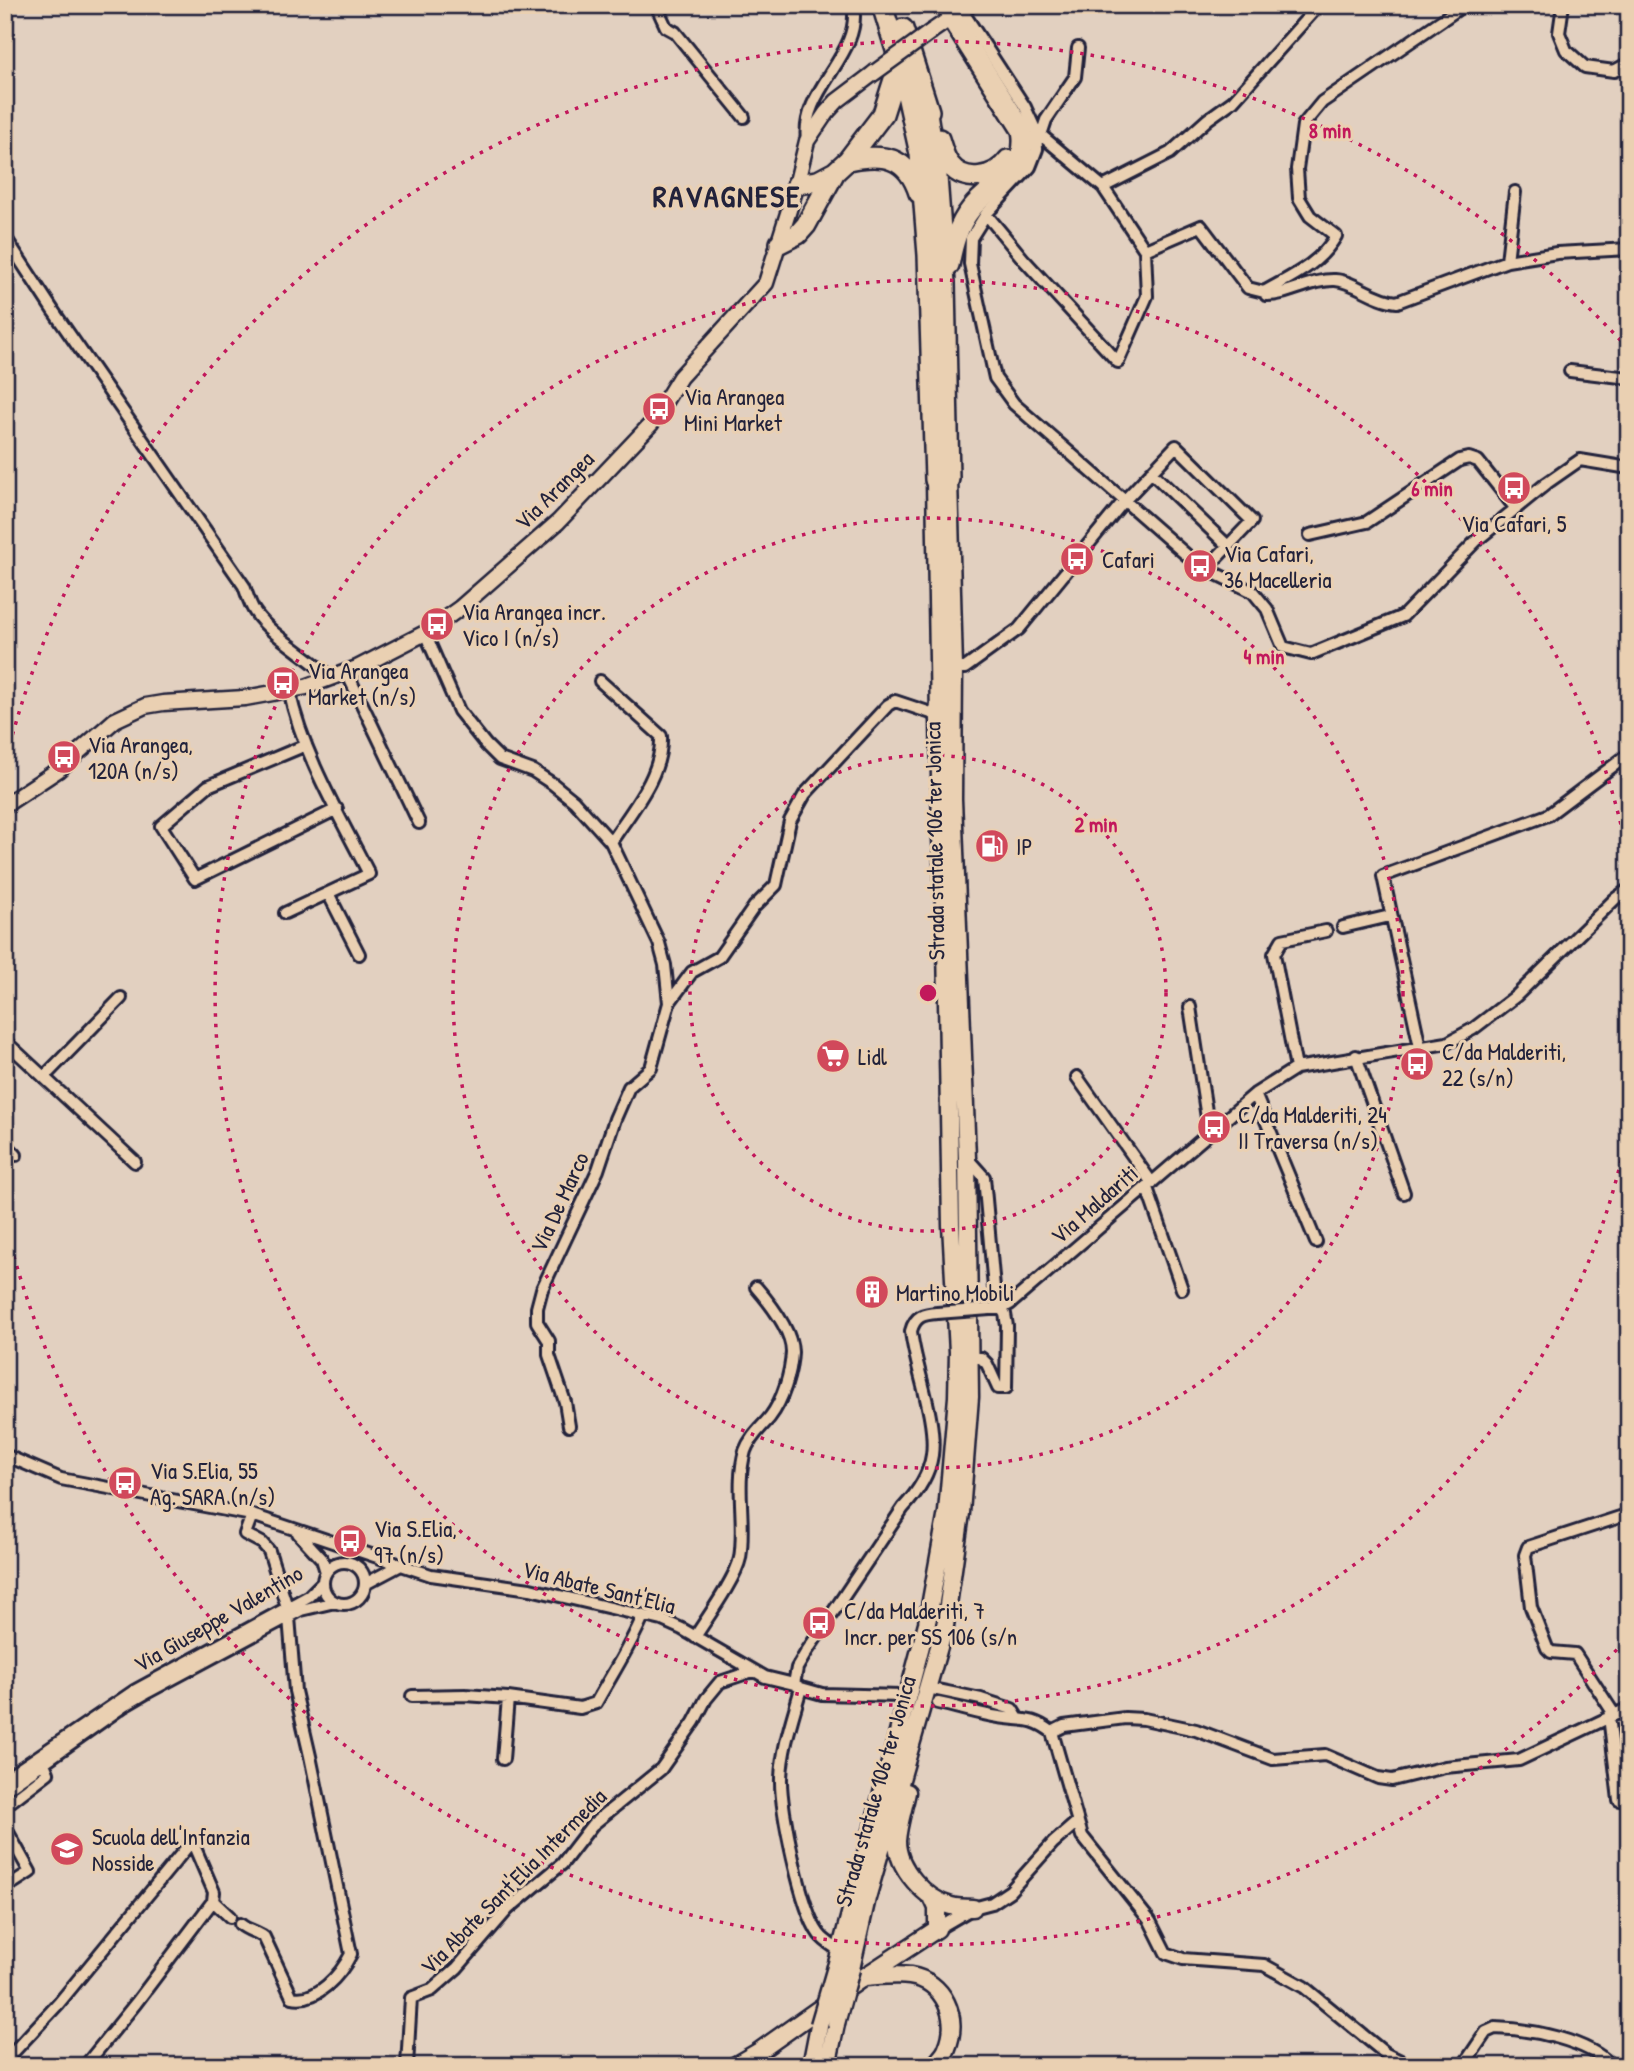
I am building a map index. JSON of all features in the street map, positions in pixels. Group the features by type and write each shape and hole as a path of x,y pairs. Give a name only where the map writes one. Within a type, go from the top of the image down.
{"highway":[{"path":"882,5 900,63 920,154 942,479"},
{"path":"895,5 944,155 958,172 984,177 1002,169 1011,156 1016,139 1007,106"},
{"path":"944,283 958,229 969,211 1012,171 1020,160 1024,139 1022,130 1007,106 959,10"},
{"path":"900,63 883,114 831,177 807,197 797,182 831,177 878,156 900,163 914,179 926,215"},
{"path":"925,100 937,177 944,283 942,479"},
{"path":"780,243 798,234 806,225 831,177"}],"main road":[{"name":"Strada statale 106 ter Jonica","path":"811,2066 847,1966 945,1626 961,1513 971,1397 967,1158 953,799 954,668 942,479"},
{"name":"Strada statale 106 ter Jonica","path":"847,1966 928,1623 947,1513 957,1396 940,716 942,479"},
{"path":"913,1733 919,1744 897,1842 900,1858 914,1881 932,1897 951,1906 973,1908"},
{"path":"748,2066 758,2052 847,1966 937,1929 937,1908 932,1897"},
{"path":"847,1966 912,1976 936,1987 947,2003 953,2020 946,2051 934,2066"},
{"name":"Strada statale 106 ter Jonica","path":"827,2024 827,2066"},
{"path":"734,2066 758,2052"}],"street":[{"path":"656,5 666,27 676,32 744,117"},
{"path":"807,141 805,127 815,96 837,64 853,31 853,5"},
{"path":"1102,187 1170,153 1233,101 1319,5"},
{"path":"1145,250 1201,226 1248,288 1257,292 1264,292 1305,269 1327,252 1336,236 1310,216 1299,198 1297,169 1303,125 1322,102 1464,5"},
{"path":"1563,5 1559,33 1566,50 1585,67 1614,71 1629,63"},
{"path":"959,10 1025,107 1038,133 1102,187 1145,250 1147,296 1118,362 1024,260 986,214"},
{"name":"Via Arangea","path":"5,805 58,770 115,720 145,706 245,698 332,679 425,633 460,608 558,522 650,424 680,377 766,283 780,243 807,141 826,113 874,72 959,10"},
{"path":"1078,48 1075,77 1038,133 1037,149 1030,167 986,214 971,238 970,264 996,378 1014,404 1198,565 1253,592 1266,609 1283,647 1311,654 1403,616 1477,540 1580,460 1629,468"},
{"path":"1507,261 1515,192"},
{"path":"5,237 62,324 244,586 253,611 263,622 318,664 332,679"},
{"path":"1264,292 1266,296 1303,285 1337,280 1385,301 1397,302 1507,261 1557,253 1629,249"},
{"path":"1570,371 1629,378"},
{"path":"954,668 965,668 1019,629 1123,502 1176,446 1252,521 1206,569"},
{"path":"1310,535 1367,522 1460,460 1469,458 1478,461 1516,509"},
{"path":"1151,472 1228,546"},
{"path":"425,633 459,711 485,745 500,759 533,771 553,784 574,801 611,842 659,943 665,965 669,1003"},
{"path":"347,673 419,823"},
{"path":"600,681 661,736 662,748 653,776 611,842"},
{"path":"285,914 369,874 296,722 289,690"},
{"path":"669,1003 692,972 719,957 754,906 776,885 790,821 805,794 888,705 895,701 940,716"},
{"path":"306,745 208,786 161,826 195,878 337,809"},
{"path":"1420,1047 1383,876 1548,815 1629,754"},
{"name":"Via Maldariti","path":"995,1309 1149,1185 1255,1094 1296,1068 1447,1043 1473,1029 1516,996 1615,899 1629,889"},
{"path":"328,893 359,954"},
{"path":"1343,927 1391,916"},
{"path":"1296,1068 1274,954 1282,940 1326,931"},
{"path":"44,1077 121,998"},
{"name":"Via De Marco","path":"569,1426 565,1402 549,1356 549,1341 537,1322 537,1308 542,1289 598,1170 629,1087 651,1068 669,1003"},
{"path":"1190,1007 1209,1131"},
{"path":"5,1041 135,1162"},
{"path":"1356,1056 1404,1192"},
{"path":"1077,1077 1149,1185 1182,1289"},
{"path":"1255,1094 1316,1242"},
{"path":"5,1144 16,1155"},
{"path":"967,1158 984,1177 995,1309"},
{"path":"695,1637 740,1559 740,1474 743,1461 747,1447 771,1416 784,1390 790,1369 792,1349 789,1340 774,1308 756,1287"},
{"path":"847,1966 815,1928 803,1897 781,1800 781,1776 797,1686 797,1668 903,1508 919,1490 926,1474 932,1456 932,1435 911,1331 916,1318 922,1314 995,1309 1005,1314 1006,1388 999,1388 981,1358 971,1358"},
{"name":"Via Abate Sant'Elia","path":"5,1455 61,1479 251,1515 431,1575 530,1589 662,1620 765,1677 822,1694 902,1696"},
{"path":"1619,1800 1611,1715 1576,1654 1551,1651 1547,1648 1531,1607 1525,1555 1528,1547 1629,1514"},
{"path":"240,1924 264,1937 292,1997 303,1999 334,1978 351,1954 295,1691 288,1612 270,1551 262,1543 245,1534 251,1515"},
{"name":"Via Abate Sant'Elia","path":"296,1531 322,1559 336,1564"},
{"name":"Via Abate Sant'Elia","path":"322,1559 325,1577"},
{"path":"365,1584 361,1571 349,1563 336,1564 325,1577 324,1590 335,1602 343,1604 358,1598 365,1584 399,1566"},
{"name":"Via Abate Sant'Elia","path":"361,1571 399,1566"},
{"name":"Via Giuseppe Valentino","path":"5,1779 136,1695 288,1612 309,1596 325,1577"},
{"name":"Via Giuseppe Valentino","path":"288,1612 335,1602"},
{"path":"412,1696 465,1695 508,1698 580,1708 596,1703 623,1659 643,1616"},
{"name":"Via Abate Sant'Elia Intermedia","path":"407,2066 411,1998 432,1990 457,1968 508,1909 562,1864 592,1825 661,1769 720,1682 753,1671"},
{"path":"929,1688 1012,1709 1017,1717"},
{"name":"Via Giuseppe Valentino","path":"5,1790 46,1768 136,1695"},
{"path":"503,1759 508,1698"},
{"path":"938,1703 1001,1718 1017,1717 1040,1723 1052,1732 1082,1836 1150,1921 1166,1953 1183,1959 1264,1965 1304,1987 1385,2054 1412,2066"},
{"path":"1052,1732 1064,1726 1125,1718 1144,1720 1196,1730 1273,1759 1325,1755 1378,1778 1392,1780 1445,1768 1519,1760 1629,1708"},
{"path":"5,1806 46,1768"},
{"path":"937,1929 973,1908 992,1903 1010,1891 1053,1843 1077,1822"},
{"path":"5,1827 30,1872 5,1888"},
{"path":"5,2061 59,2003 192,1841 214,1892 213,1900 85,2066"},
{"path":"213,1900 230,1917"},
{"path":"1463,2066 1486,2032 1495,2028 1561,2039 1598,2054 1612,2066"}],"place":[{"name":"Via Arangea Mini Market","path":"659,409"},
{"name":"Via Cafari, 5","path":"1514,488"},
{"name":"Cafari","path":"1077,559"},
{"name":"Via Cafari, 36 Macelleria","path":"1200,566"},
{"name":"Via Arangea incr. Vico I (n/s)","path":"437,624"},
{"name":"Via Arangea Market (n/s)","path":"283,683"},
{"name":"Via Arangea, 120A (n/s)","path":"64,757"},
{"name":"IP","path":"992,846"},
{"name":"Lidl","path":"833,1056"},
{"name":"C/da Malderiti, 22 (s/n)","path":"1417,1064"},
{"name":"C/da Malderiti, 24 II Traversa (n/s)","path":"1214,1127"},
{"name":"Martino Mobili","path":"872,1292"},
{"name":"Via S.Elia, 55 Ag. SARA (n/s)","path":"125,1483"},
{"name":"Via S.Elia, 97 (n/s)","path":"350,1541"},
{"name":"C/da Malderiti, 7 Incr. per SS 106 (s/n","path":"819,1623"},
{"name":"Scuola dell'Infanzia Nosside","path":"67,1849"}],"district":[{"name":"RAVAGNESE","path":"727,196"}]}
